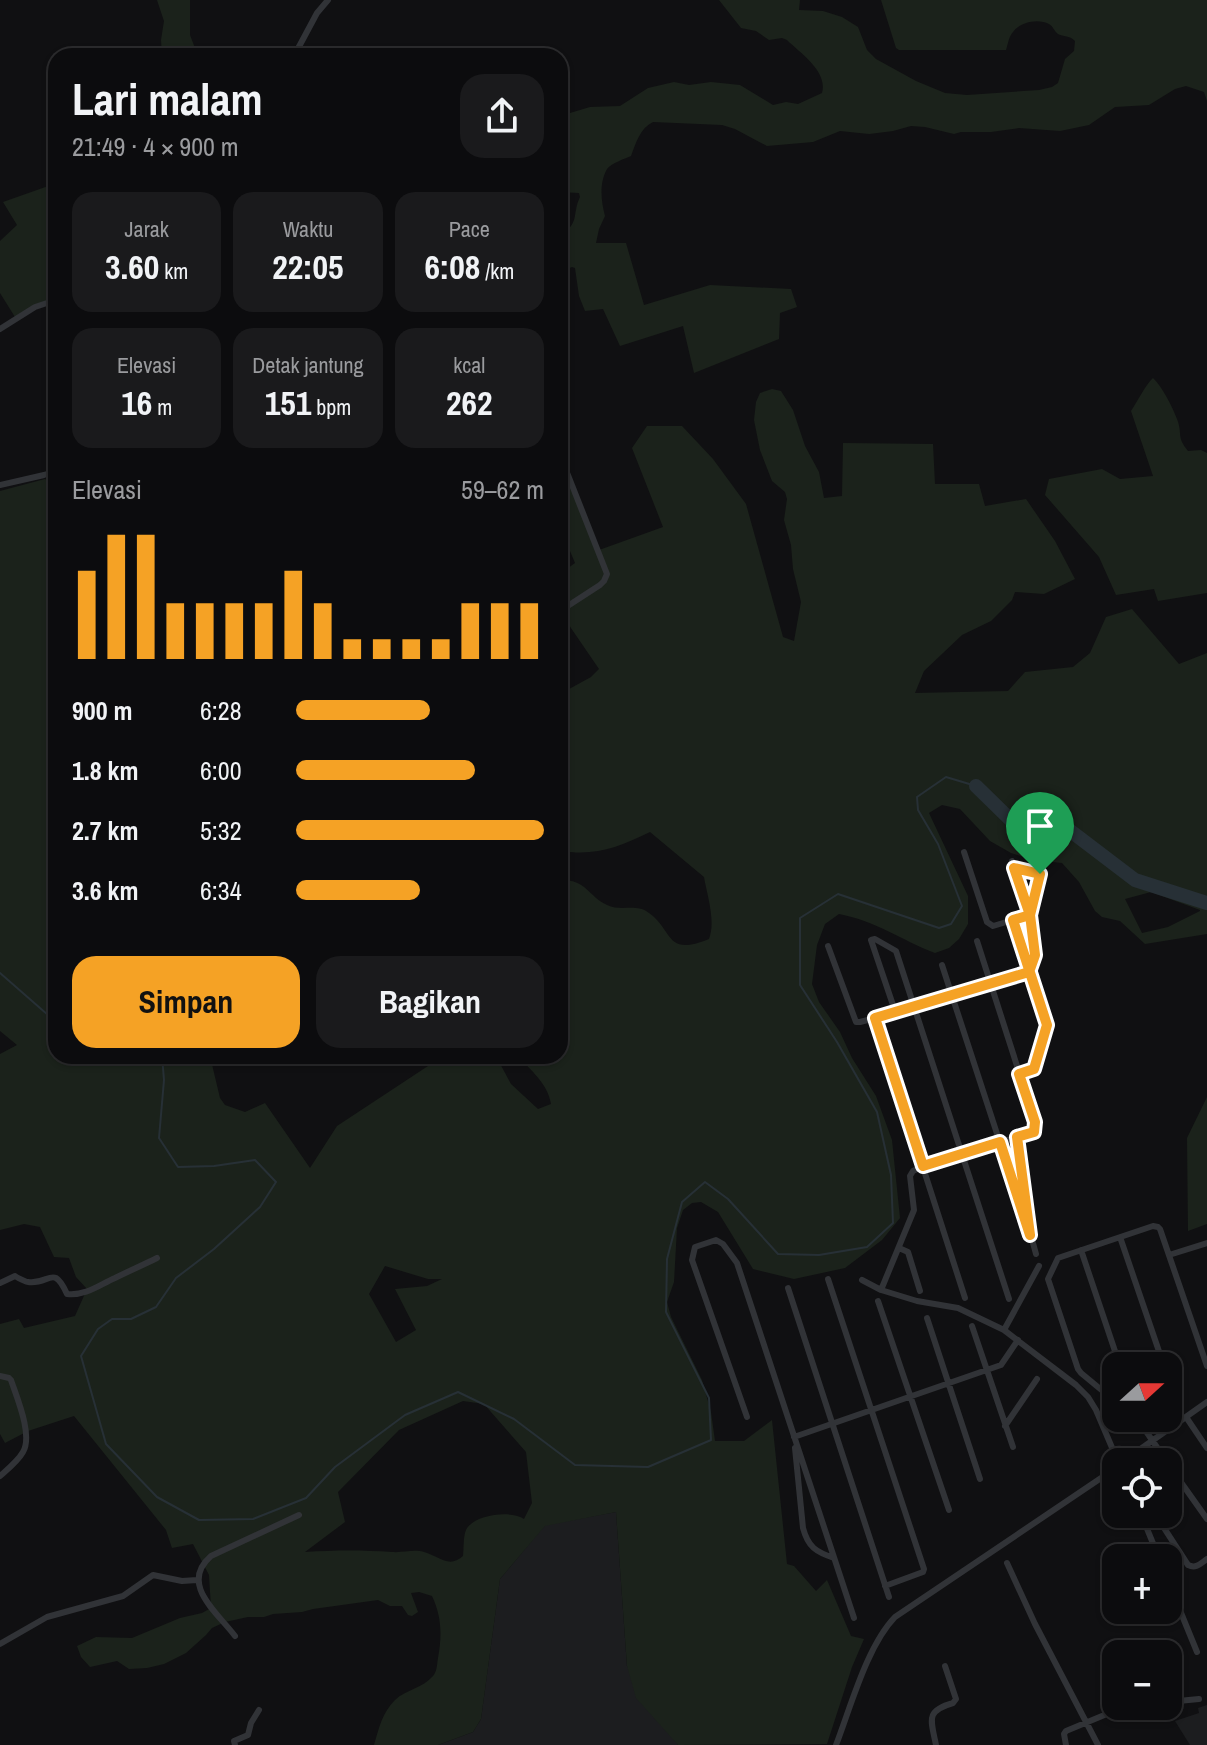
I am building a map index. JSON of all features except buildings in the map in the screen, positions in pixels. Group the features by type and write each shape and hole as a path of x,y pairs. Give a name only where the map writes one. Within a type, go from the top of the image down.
{"street":[{"path":"298,48 317,13 328,0"},
{"path":"0,329 35,307 48,303"},
{"path":"0,485 48,474"},
{"path":"568,475 607,574 600,585 568,606"},
{"path":"964,852 987,922 993,926 1030,915"},
{"path":"1029,972 1035,955 1030,915 1013,864 1040,874 1030,915"},
{"path":"1013,920 1047,1025 1034,1069 1019,1074"},
{"path":"895,1011 871,940 875,939 896,951 1009,1299"},
{"path":"881,1290 914,1210 910,1176 913,1171 1034,1132 1035,1122 977,941"},
{"path":"828,946 856,1022 1029,972"},
{"path":"942,965 1036,1254"},
{"path":"875,1018 965,1298"},
{"path":"1017,1137 1030,1235"},
{"path":"1102,1390 1078,1369 1048,1279 1058,1258 1153,1226 1160,1229 1207,1366"},
{"path":"1120,1237 1159,1352"},
{"path":"747,1417 692,1260 695,1247 716,1240 723,1244 737,1263 854,1618"},
{"path":"1169,1255 1207,1243"},
{"path":"899,1248 908,1252 920,1291"},
{"path":"1081,1250 1115,1352"},
{"path":"0,1283 15,1276 27,1283 56,1277 67,1294 73,1295 96,1290 111,1279 157,1258"},
{"path":"1004,1330 1039,1266"},
{"path":"828,1279 924,1569 885,1586"},
{"path":"862,1280 881,1290 917,1301 958,1308 1004,1330 1088,1397 1112,1448"},
{"path":"788,1288 889,1597"},
{"path":"878,1301 949,1510"},
{"path":"927,1318 980,1479"},
{"path":"972,1326 1013,1447"},
{"path":"794,1437 1001,1365 1018,1340"},
{"path":"0,1376 11,1380 27,1441 24,1450 0,1476"},
{"path":"1005,1426 1037,1379"},
{"path":"1145,1448 1207,1402"},
{"path":"1182,1413 1207,1448"},
{"path":"1146,1432 1157,1448"},
{"path":"794,1437 806,1540 823,1554 834,1558"},
{"path":"836,1745 874,1645 889,1623 989,1551 1102,1477"},
{"path":"1182,1483 1207,1519"},
{"path":"235,1636 208,1605 197,1580 203,1562 299,1515"},
{"path":"1164,1528 1188,1565 1197,1566 1207,1559"},
{"path":"1007,1563 1098,1745"},
{"path":"0,1644 47,1617 123,1596 153,1575 182,1581 197,1580"},
{"path":"1182,1615 1197,1652"},
{"path":"936,1745 933,1714 956,1699 945,1666"},
{"path":"1182,1701 1199,1699"},
{"path":"235,1745 234,1741 248,1735 259,1710"},
{"path":"1066,1745 1065,1732 1102,1716"}],"shaded area":[{"path":"157,0 190,0 190,35 195,48 162,48 164,21"},
{"path":"719,0 800,0 799,10 823,11 842,17 858,27 867,50 876,59 945,93 967,95 1052,87 1058,83 1065,59 1074,51 1075,41 1058,34 1045,22 1035,21 1016,29 1010,36 1006,50 899,50 881,0 1207,0 1207,101 1204,92 1186,86 1149,105 1115,107 1089,125 1060,131 1019,128 954,134 911,126 869,134 840,131 813,142 767,146 722,125 653,122 642,132 631,156 607,169 602,192 605,216 596,243 626,243 644,305 710,285 791,289 797,307 780,313 779,339 694,373 683,326 620,346 603,309 585,311 579,296 575,268 568,269 568,228 573,223 580,197 579,193 568,192 568,114 590,107 620,106 648,88 674,82 740,85 773,105 786,102 798,104 822,93 823,85 817,70 787,40 769,40 756,31 741,28"},
{"path":"48,186 48,301 15,317 0,293 0,241 17,225 3,202"},
{"path":"1153,378 1173,409 1184,446 1188,451 1207,453 1207,593 1158,601 1154,589 1116,595 1099,557 1045,495 1049,479 1102,469 1120,479 1153,476 1131,411"},
{"path":"772,389 781,391 793,410 805,446 819,472 824,498 842,496 843,443 933,444 935,484 979,484 985,506 1026,499 1055,541 1075,579 1044,594 1015,592 1012,600 991,621 962,635 924,671 915,693 1008,691 1025,672 1073,667 1090,653 1106,617 1132,609 1179,664 1207,653 1207,934 1145,944 1120,921 1102,917 1095,911 1079,882 1062,863 1033,860 1011,853 990,841 960,809 942,805 929,813 968,896 968,924 959,939 949,948 935,953 877,926 839,914 825,924 817,945 812,984 819,1002 840,1032 876,1096 892,1140 900,1218 882,1240 845,1268 794,1279 753,1269 718,1212 701,1202 692,1203 683,1210 677,1228 674,1282 667,1302 671,1317 702,1380 715,1441 744,1441 772,1420 787,1564 794,1566 816,1591 827,1580 851,1636 864,1639 827,1744 678,1745 636,1698 627,1666 616,1512 545,1526 500,1579 481,1719 473,1732 438,1745 374,1745 391,1705 429,1680 436,1670 440,1634 438,1611 432,1596 419,1592 411,1593 418,1612 412,1616 402,1606 390,1606 378,1600 248,1617 212,1628 186,1653 164,1664 129,1669 117,1661 90,1667 77,1646 96,1637 132,1638 211,1608 209,1575 193,1544 172,1548 166,1530 74,1416 28,1431 5,1443 0,1434 0,1324 19,1319 24,1328 75,1316 87,1289 76,1277 69,1258 54,1257 40,1227 24,1224 0,1230 0,1054 17,1045 0,1031 0,491 45,479 48,481 48,1064 212,1064 220,1098 225,1105 245,1112 265,1103 310,1168 337,1126 428,1066 427,1064 500,1064 511,1084 538,1109 551,1104 543,1084 525,1064 568,1064 568,880 581,885 612,907 644,910 677,943 695,944 709,939 711,916 704,877 650,832 606,849 568,851 568,690 599,669 568,624 568,568 575,563 568,546 568,483 599,550 663,527 632,448 647,426 682,426 713,459 746,504 783,637 794,641 801,602 784,520 787,499 785,492 772,481 760,450 754,420 760,393","holes":["1151,892 1200,910 1168,927 1142,933 1125,899","385,1266 428,1279 442,1279 427,1286 395,1289 416,1330 396,1342 369,1294","463,1401 484,1404 526,1452 532,1503 524,1519 502,1514 477,1520 466,1530 463,1556 448,1562 416,1551 305,1552 345,1522 338,1492 399,1430"]},
{"path":"1207,1097 1207,1224 1188,1231 1187,1138"},
{"path":"616,1512 627,1666 678,1745 438,1745 473,1732 481,1719 500,1579 545,1525"},
{"path":"1207,1705 1207,1745 1190,1745 1175,1721 1199,1713 1198,1708"}],"waterway":[{"path":"163,1064 159,1138 178,1167 255,1160 276,1182 260,1207 176,1278 156,1307 131,1319 112,1319 98,1329 81,1356 106,1444 157,1497 199,1520 253,1519 306,1498 335,1467 405,1415 458,1392 514,1419 575,1465 648,1467 711,1440 709,1398 666,1312 667,1259 682,1202 705,1182 728,1199 778,1254 819,1255 867,1247 893,1223 891,1175 877,1112 800,985 800,918 838,894 939,928 951,924 962,906 938,844 918,810 917,797 946,777 976,786"},
{"path":"976,786 1018,827 1068,829 1135,880 1207,903"},
{"path":"0,973 48,1015"}],"route":[{"path":"1040,874 1014,868 1030,915 1013,920 1029,972 1047,1025 1034,1069 1019,1074 1035,1122 1034,1132 1017,1137 1030,1235 1000,1142 923,1166 875,1018 1029,972 1035,955 1030,915 1040,874"}]}
